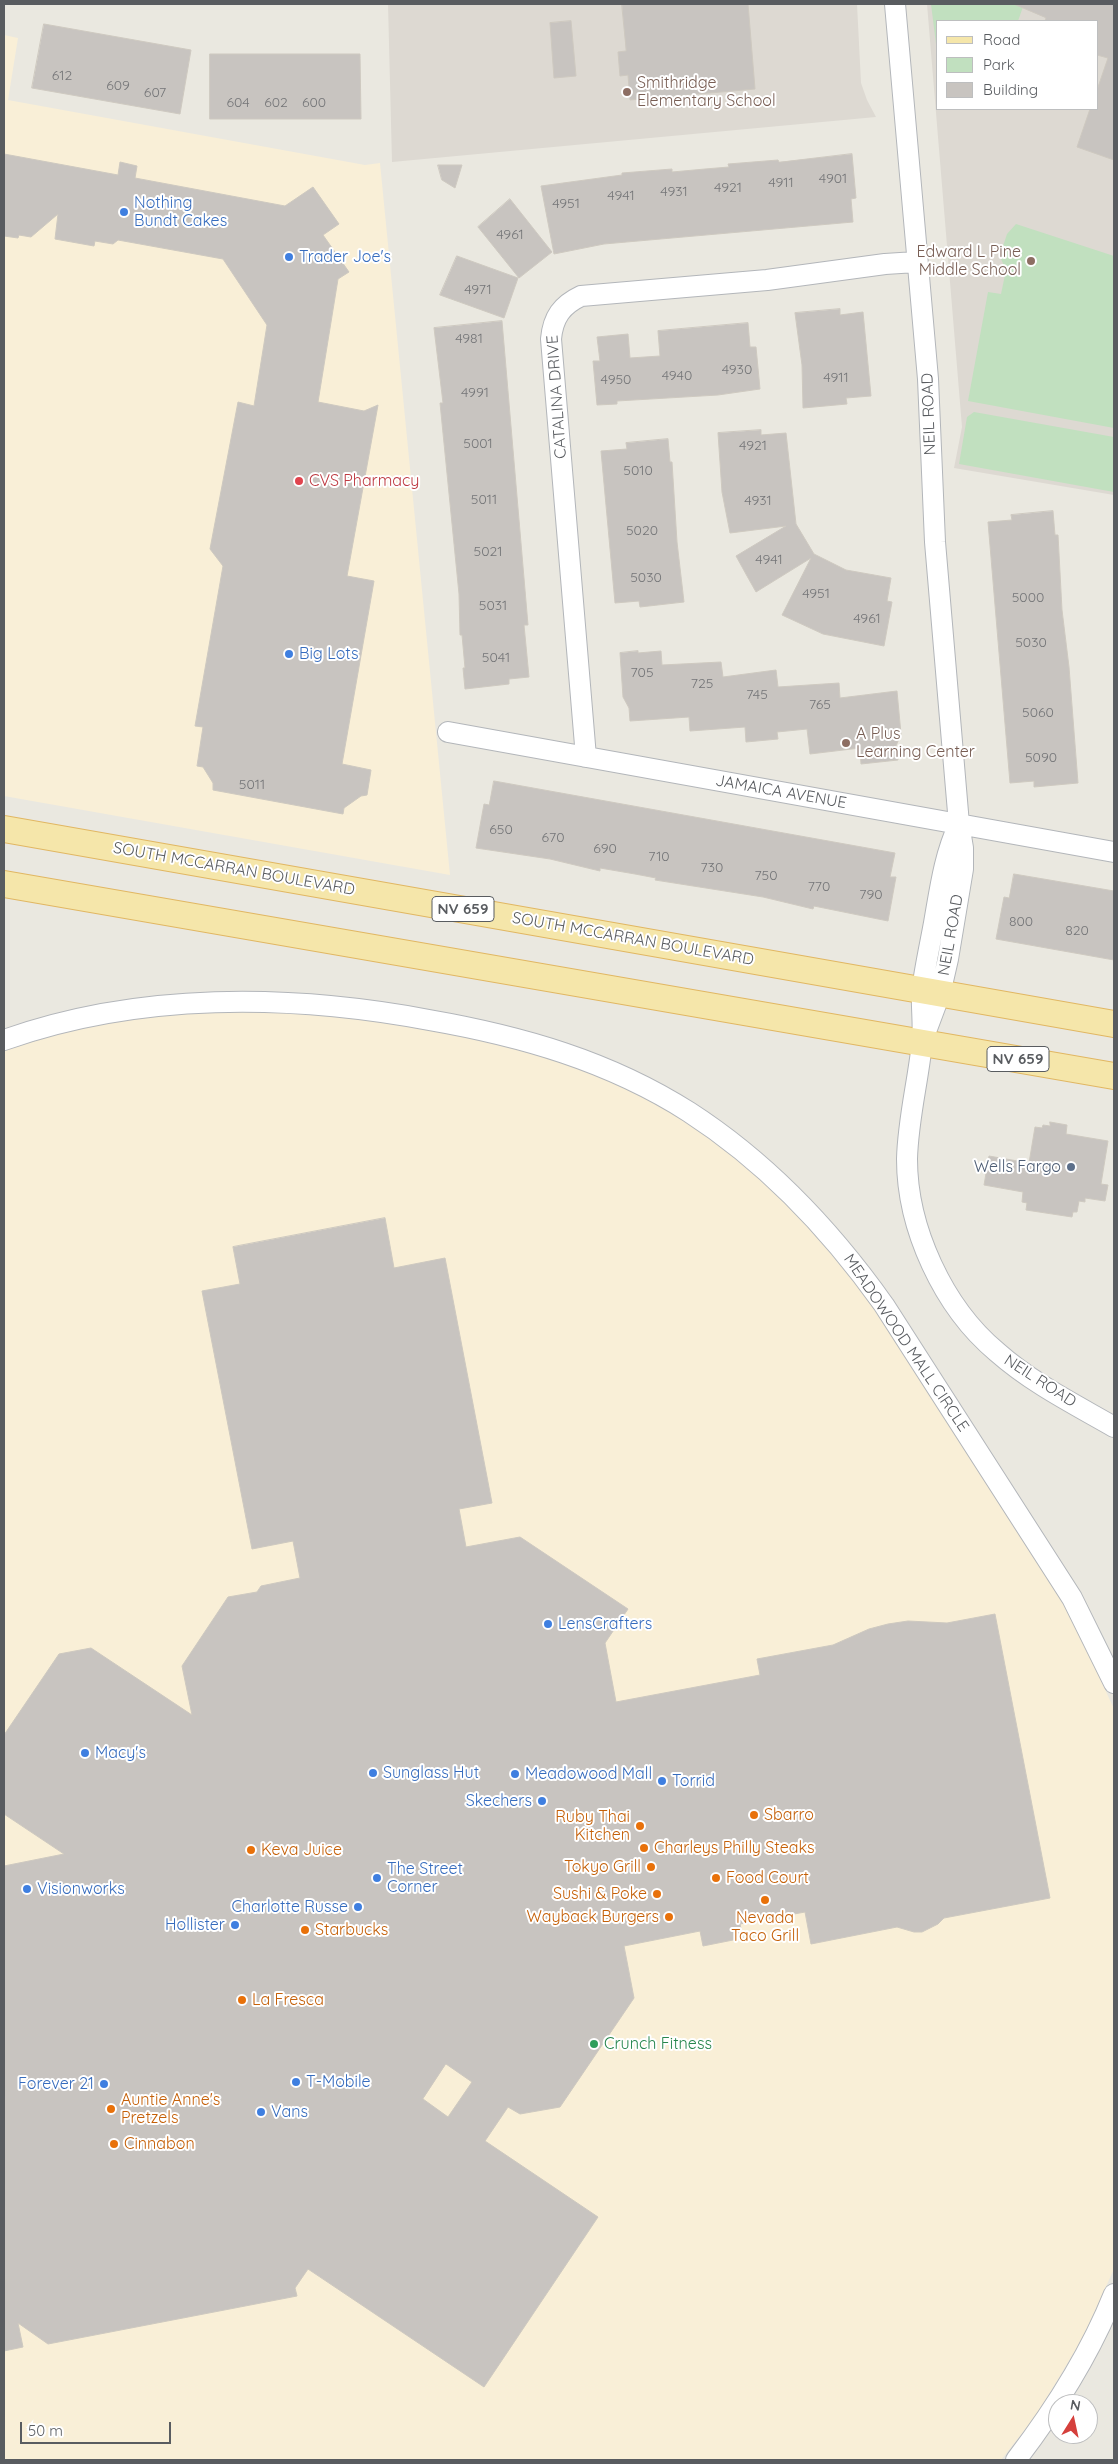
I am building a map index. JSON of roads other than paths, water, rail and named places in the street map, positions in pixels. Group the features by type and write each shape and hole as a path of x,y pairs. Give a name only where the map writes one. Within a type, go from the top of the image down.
{"main road":[{"name":"SOUTH MCCARRAN BOULEVARD","path":"4,829 1114,1024"},
{"name":"NV 659","path":"4,884 1114,1076"}],"street":[{"name":"NEIL ROAD","path":"895,4 916,262 928,379 935,542 959,824 963,848 963,869 931,992 908,1125 907,1161 913,1208 930,1258 948,1292 970,1325 995,1351 1047,1388 1114,1427"},
{"name":"CATALINA DRIVE","path":"586,757 551,339 552,326 558,312 568,302 582,296 767,280 885,264 916,262"},
{"name":"JAMAICA AVENUE","path":"448,732 1114,852"},
{"name":"MEADOWOOD MALL CIRCLE","path":"4,1040 71,1022 128,1011 192,1003 257,1001 341,1006 484,1029 539,1044 607,1069 687,1111 733,1142 779,1181 819,1220 854,1263 884,1305 1068,1592 1100,1651 1114,1683"},
{"path":"1016,2460 1050,2414 1082,2360 1114,2294"}],"place":[{"name":"Smithridge Elementary School","path":"627,92"},
{"name":"Nothing Bundt Cakes","path":"124,212"},
{"name":"Trader Joe's","path":"289,257"},
{"name":"Edward L Pine Middle School","path":"1031,261"},
{"name":"CVS Pharmacy","path":"299,481"},
{"name":"Big Lots","path":"289,654"},
{"name":"A Plus Learning Center","path":"846,743"},
{"name":"Wells Fargo","path":"1071,1167"},
{"name":"LensCrafters","path":"548,1624"},
{"name":"Macy's","path":"85,1753"},
{"name":"Sunglass Hut","path":"373,1773"},
{"name":"Meadowood Mall","path":"515,1774"},
{"name":"Torrid","path":"662,1781"},
{"name":"Skechers","path":"542,1801"},
{"name":"Sbarro","path":"754,1815"},
{"name":"Ruby Thai Kitchen","path":"640,1826"},
{"name":"Charleys Philly Steaks","path":"644,1848"},
{"name":"Keva Juice","path":"251,1850"},
{"name":"Tokyo Grill","path":"651,1867"},
{"name":"The Street Corner","path":"377,1878"},
{"name":"Food Court","path":"716,1878"},
{"name":"Visionworks","path":"27,1889"},
{"name":"Sushi & Poke","path":"657,1894"},
{"name":"Nevada Taco Grill","path":"765,1900"},
{"name":"Charlotte Russe","path":"358,1907"},
{"name":"Wayback Burgers","path":"669,1917"},
{"name":"Hollister","path":"235,1925"},
{"name":"Starbucks","path":"305,1930"},
{"name":"La Fresca","path":"242,2000"},
{"name":"Crunch Fitness","path":"594,2044"},
{"name":"T-Mobile","path":"296,2082"},
{"name":"Forever 21","path":"104,2084"},
{"name":"Auntie Anne's Pretzels","path":"111,2109"},
{"name":"Vans","path":"261,2112"},
{"name":"Cinnabon","path":"114,2144"}]}
